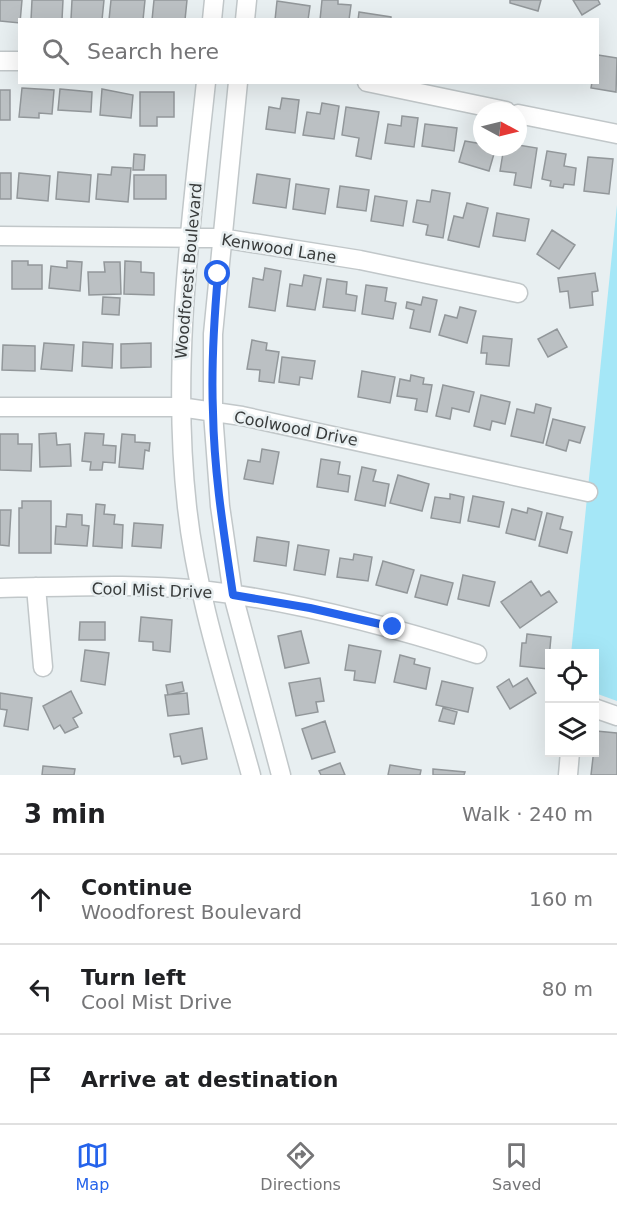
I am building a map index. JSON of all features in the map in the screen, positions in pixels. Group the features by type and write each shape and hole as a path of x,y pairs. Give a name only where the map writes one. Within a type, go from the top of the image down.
{"street":[{"path":"213,18 214,0"},
{"path":"245,18 247,0"},
{"path":"0,61 18,61"},
{"name":"Woodforest Boulevard","path":"206,84 181,325 180,407 187,507 200,590 251,775"},
{"name":"Woodforest Boulevard","path":"238,84 213,334 213,413 220,506 233,595 281,775"},
{"path":"376,84 473,104"},
{"path":"527,116 617,134"},
{"name":"Kenwood Lane","path":"0,236 221,238 360,260 518,293"},
{"name":"Coolwood Drive","path":"0,407 180,407 242,416 588,492"},
{"path":"36,587 43,667"},
{"name":"Cool Mist Drive","path":"0,588 200,590 310,608 393,627 477,654"},
{"path":"599,710 617,716"},
{"path":"568,775 570,757"}],"shaded area":[{"path":"617,205 617,701 599,694 599,649 572,649"}],"building":[{"path":"0,0 22,0 18,23 0,21"},
{"path":"32,0 63,0 62,18 31,18"},
{"path":"72,0 104,0 102,18 71,18"},
{"path":"111,0 145,0 143,18 109,18"},
{"path":"154,0 187,0 185,18 152,18"},
{"path":"322,0 338,0 338,4 351,5 349,18 320,18"},
{"path":"510,0 541,0 538,11 510,3"},
{"path":"573,0 598,0 600,4 582,15"},
{"path":"277,1 310,6 308,18 275,18"},
{"path":"359,12 391,17 391,18 358,18"},
{"path":"599,55 617,58 616,92 591,88 592,84 599,84"},
{"path":"22,88 54,90 52,114 39,113 39,118 19,117"},
{"path":"60,89 92,92 91,112 58,110"},
{"path":"102,89 133,95 131,118 100,115"},
{"path":"0,90 10,90 10,120 0,120"},
{"path":"140,92 174,92 174,117 157,117 157,126 140,126"},
{"path":"282,98 299,100 295,133 266,129 269,107 280,109"},
{"path":"322,103 339,106 334,139 303,135 307,112 320,114"},
{"path":"346,107 379,112 371,159 356,156 359,138 342,135"},
{"path":"402,116 418,118 414,147 385,143 388,124 401,126"},
{"path":"425,124 457,128 454,151 422,146"},
{"path":"465,141 473,142 473,156 493,156 489,171 459,162"},
{"path":"527,146 537,148 531,188 514,185 516,173 500,171 502,156 527,156"},
{"path":"547,151 566,154 564,166 576,168 574,185 564,184 563,188 550,186 551,181 542,179"},
{"path":"134,154 145,155 144,170 133,170"},
{"path":"588,157 613,159 609,194 584,191"},
{"path":"112,167 131,168 128,202 96,199 98,174 111,175"},
{"path":"58,172 91,175 89,202 56,199"},
{"path":"0,173 11,173 11,199 0,199"},
{"path":"19,173 50,176 48,201 17,198"},
{"path":"257,174 290,179 286,208 253,203"},
{"path":"134,175 166,175 166,199 134,199"},
{"path":"296,184 329,189 325,214 293,209"},
{"path":"340,186 369,190 366,211 337,207"},
{"path":"432,190 450,193 443,238 426,235 428,225 413,222 417,200 430,202"},
{"path":"375,196 407,201 403,226 371,221"},
{"path":"467,203 488,208 479,247 448,240 454,216 463,218"},
{"path":"497,213 529,219 525,241 493,236"},
{"path":"552,230 575,245 559,269 537,254"},
{"path":"12,261 28,261 28,265 42,265 42,289 12,289"},
{"path":"67,261 82,262 80,291 49,288 51,266 67,268"},
{"path":"125,261 141,262 141,272 154,273 154,295 124,294"},
{"path":"104,262 120,262 121,294 89,295 88,272 105,272"},
{"path":"265,268 281,271 275,311 249,307 253,278 263,280"},
{"path":"595,273 598,291 592,292 593,305 570,308 568,291 560,292 558,278"},
{"path":"304,275 321,278 315,310 287,306 290,284 302,286"},
{"path":"327,279 347,282 346,294 357,296 355,311 323,307"},
{"path":"366,285 387,288 385,301 396,303 393,319 362,314"},
{"path":"103,297 120,298 119,315 102,314"},
{"path":"423,297 437,300 430,332 410,328 414,310 406,308 407,302 421,305"},
{"path":"460,307 476,311 467,343 439,335 445,315 457,318"},
{"path":"557,329 567,347 548,357 538,339"},
{"path":"483,336 512,339 509,366 486,364 487,353 481,353"},
{"path":"252,340 267,343 266,350 279,352 274,383 259,381 260,370 247,369"},
{"path":"83,342 113,344 112,368 82,366"},
{"path":"44,343 74,345 72,371 41,369"},
{"path":"151,343 151,367 121,368 121,344"},
{"path":"3,345 35,346 35,371 2,370"},
{"path":"282,357 315,361 312,379 300,377 299,385 279,382"},
{"path":"362,371 395,377 390,403 358,397"},
{"path":"411,375 424,378 423,384 432,385 427,412 415,410 417,399 397,396 400,379 410,381"},
{"path":"443,385 474,392 469,412 452,408 450,419 436,416"},
{"path":"481,395 510,402 505,424 492,421 490,430 474,426"},
{"path":"536,404 551,408 543,443 511,436 517,409 534,413"},
{"path":"553,419 585,427 580,443 569,440 566,451 546,445"},
{"path":"56,433 57,445 70,444 71,466 40,467 39,434"},
{"path":"85,433 104,434 103,445 116,446 115,463 103,462 102,470 90,470 91,462 82,461"},
{"path":"0,434 18,434 18,444 32,444 31,471 0,470"},
{"path":"122,434 135,435 135,442 150,443 149,451 145,450 143,469 119,467"},
{"path":"262,449 279,452 273,484 244,479 248,460 260,462"},
{"path":"321,459 340,462 338,474 350,476 348,492 317,487"},
{"path":"362,467 376,470 373,481 389,484 385,506 355,500"},
{"path":"398,475 429,484 422,511 390,503"},
{"path":"450,494 464,497 460,523 431,518 435,497 450,499"},
{"path":"473,496 504,502 499,527 468,521"},
{"path":"22,501 51,501 51,553 19,553 19,508 22,508"},
{"path":"96,504 105,505 104,514 115,515 114,524 123,525 122,548 93,546"},
{"path":"528,508 542,512 535,540 506,533 512,509 527,513"},
{"path":"0,510 11,510 9,546 0,545"},
{"path":"547,513 563,517 560,529 572,532 567,553 539,546"},
{"path":"67,514 82,515 82,525 89,526 87,546 55,544 56,526 66,527"},
{"path":"134,523 163,525 161,548 132,546"},
{"path":"257,537 289,542 286,566 254,561"},
{"path":"298,545 329,550 325,575 294,570"},
{"path":"354,554 372,557 368,581 337,577 340,558 353,560"},
{"path":"383,561 414,570 407,593 376,585"},
{"path":"421,575 453,583 447,605 415,597"},
{"path":"463,575 495,582 489,606 458,599"},
{"path":"531,581 541,596 549,591 557,602 520,628 501,602"},
{"path":"141,617 172,620 170,652 153,650 153,642 139,641"},
{"path":"80,622 105,622 105,640 79,640"},
{"path":"301,631 309,663 285,668 278,636"},
{"path":"527,634 551,637 550,649 545,649 545,669 520,666 522,643 526,643"},
{"path":"349,645 381,651 375,683 354,680 355,671 345,670"},
{"path":"85,650 109,653 105,685 81,681"},
{"path":"400,655 415,659 414,664 430,668 426,689 394,682"},
{"path":"320,678 324,701 316,702 318,712 296,716 289,683"},
{"path":"527,678 536,693 510,709 497,687 509,679 513,687"},
{"path":"442,681 473,688 468,712 436,705"},
{"path":"182,682 184,691 168,695 166,685"},
{"path":"71,691 82,713 73,718 78,727 65,733 60,725 54,729 43,706"},
{"path":"0,693 32,698 28,730 4,726 7,710 0,709"},
{"path":"187,693 189,714 168,716 165,695"},
{"path":"443,708 457,712 454,724 439,721"},
{"path":"325,721 335,752 312,759 302,729"},
{"path":"202,728 207,759 182,764 180,756 174,757 170,734"},
{"path":"599,731 617,733 617,775 591,775 593,757 599,757"},
{"path":"340,763 345,775 321,775 319,771"},
{"path":"390,765 421,770 420,775 388,775"},
{"path":"43,766 75,769 74,775 42,775"},
{"path":"433,769 465,772 464,775 433,775"}],"route":[{"path":"218,274 213,334 213,413 220,506 233,595 310,608 393,627"}]}
